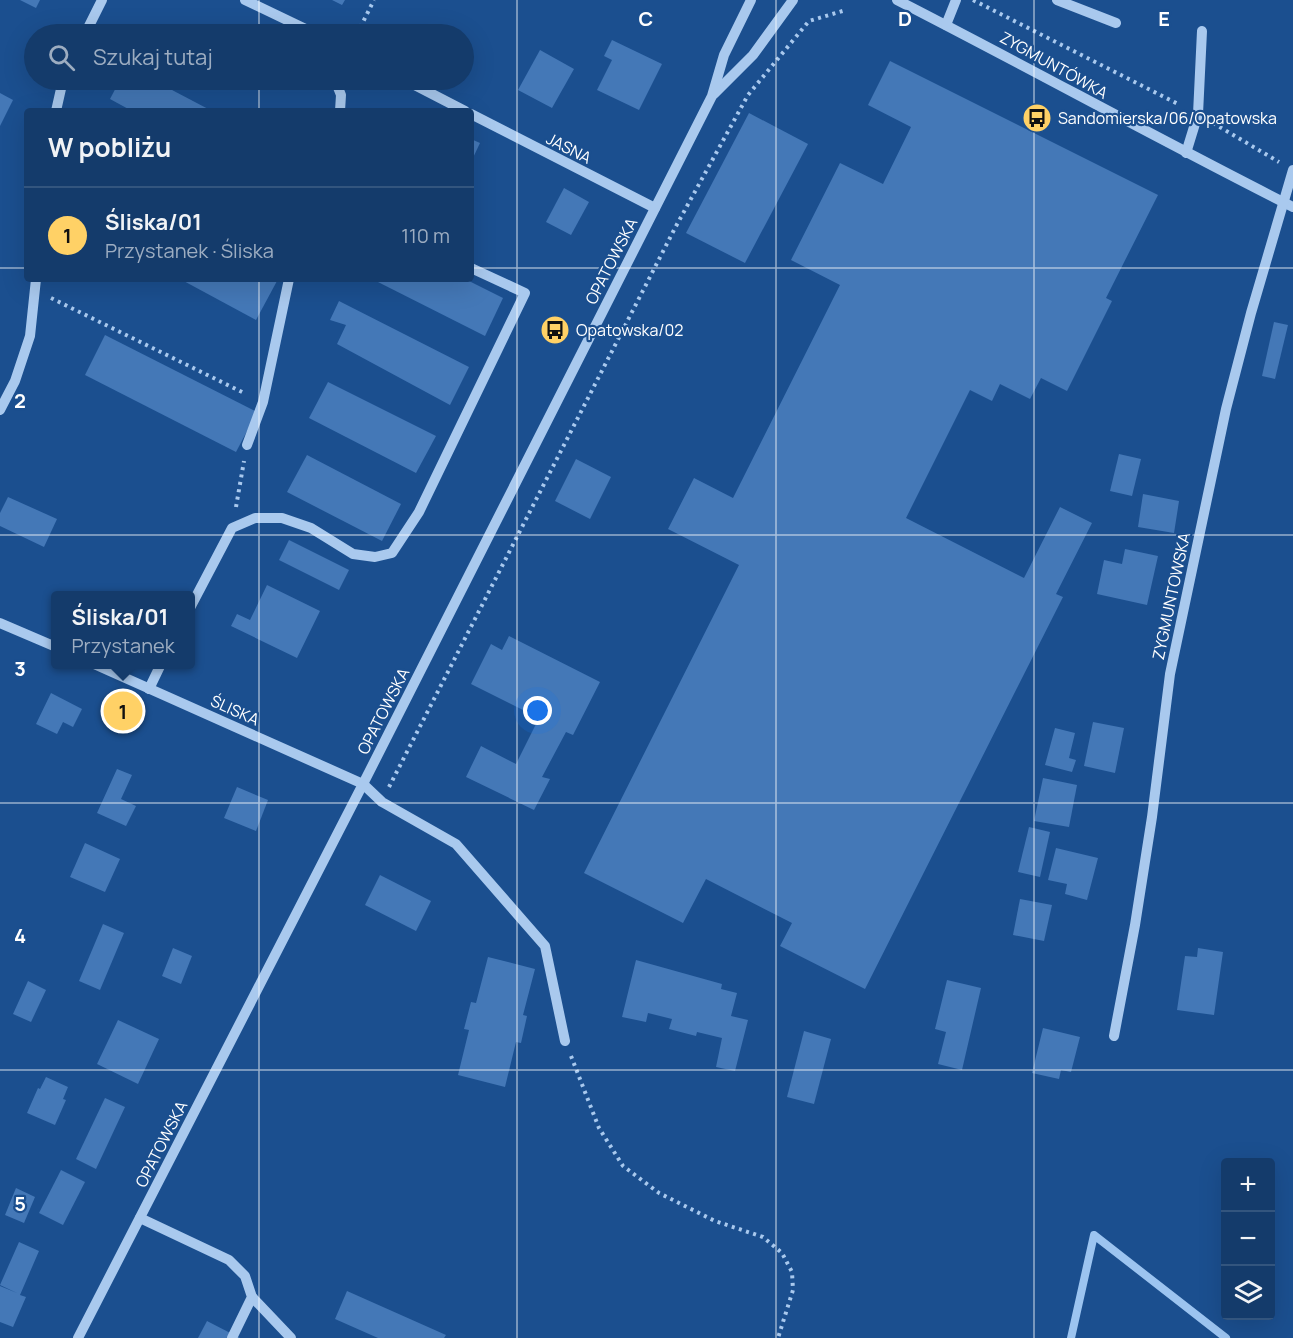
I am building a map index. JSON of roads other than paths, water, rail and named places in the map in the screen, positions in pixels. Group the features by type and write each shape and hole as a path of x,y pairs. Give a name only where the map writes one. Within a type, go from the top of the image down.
{"street":[{"path":"90,24 102,0"},
{"path":"245,0 295,24"},
{"name":"OPATOWSKA","path":"78,1338 363,784 712,96 724,55 751,0"},
{"name":"OPATOWSKA","path":"712,96 747,63 793,0"},
{"name":"ZYGMUNTÓWKA","path":"897,0 1288,205"},
{"path":"946,25 956,0"},
{"path":"1057,0 1116,22"},
{"path":"1186,153 1198,114 1202,31"},
{"path":"57,108 61,90"},
{"path":"339,90 340,108"},
{"path":"424,90 459,108"},
{"name":"JASNA","path":"474,116 655,208"},
{"name":"ZYGMUNTOWSKA","path":"1114,1036 1152,817 1170,674 1226,409 1251,313 1288,205 1288,167"},
{"path":"195,598 232,528 255,518 282,518 311,528 353,554 375,557 392,553 419,512 525,293 474,269"},
{"path":"247,445 263,402 288,282"},
{"path":"0,410 15,381 30,336 36,284"},
{"path":"0,623 51,645"},
{"name":"ŚLISKA","path":"105,669 363,784 382,802 456,844 545,946 565,1041"},
{"path":"149,689 159,669"},
{"path":"140,1218 229,1260 245,1276 252,1297 291,1338"},
{"path":"232,1338 252,1297"}],"waterway":[{"path":"1071,1338 1094,1235 1226,1338"}],"place":[{"name":"Sandomierska/06/Opatowska","path":"1037,118"},
{"name":"Opatowska/02","path":"555,330"},
{"name":"Śliska/01","path":"123,711"}]}
